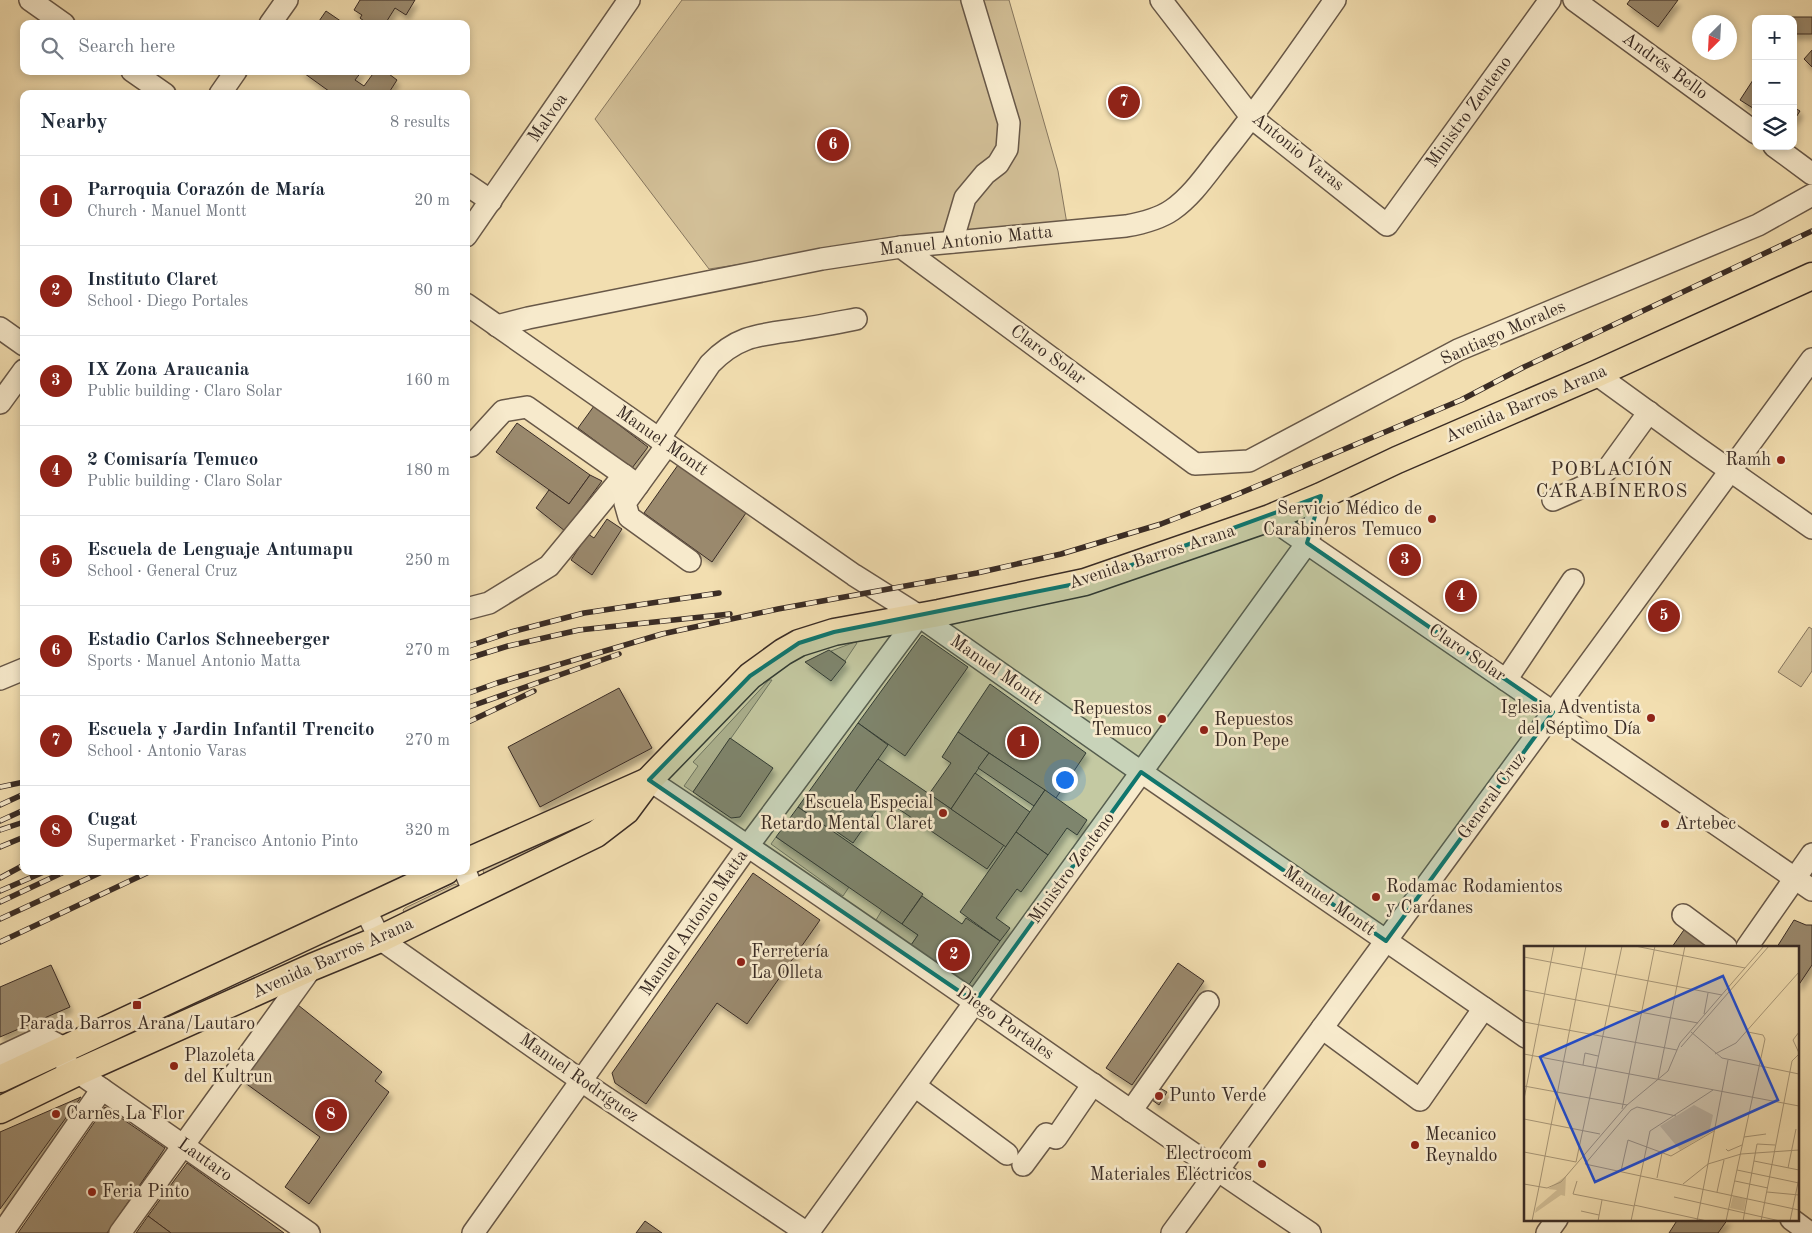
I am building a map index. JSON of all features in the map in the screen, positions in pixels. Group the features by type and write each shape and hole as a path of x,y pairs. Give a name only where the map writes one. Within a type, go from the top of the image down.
{"main road":[{"name":"Avenida Barros Arana","path":"0,1110 78,1072 312,967 380,939 470,882 596,834 626,811 649,780 750,676 783,652 816,636 1086,582 1270,518 1812,276"},
{"name":"Avenida Barros Arana","path":"470,860 649,780"},
{"name":"Avenida Barros Arana","path":"0,1079 437,875"}],"street":[{"path":"30,0 58,20"},
{"path":"273,20 286,0"},
{"name":"Malvoa","path":"470,230 630,0"},
{"path":"952,242 965,198 985,174 998,164 1007,149 1009,123 972,0"},
{"name":"Antonio Varas","path":"1162,0 1252,118 1387,225"},
{"name":"Manuel Antonio Matta","path":"497,326 744,274 901,246 1126,226 1156,218 1170,211 1190,195 1252,118 1335,0"},
{"name":"Ministro Zenteno","path":"1387,225 1550,0"},
{"name":"Andrés Bello","path":"1578,1 1752,130"},
{"path":"138,75 158,90"},
{"path":"223,90 233,75"},
{"path":"1779,150 1812,174"},
{"path":"470,187 491,201"},
{"name":"Santiago Morales","path":"1195,464 1249,461 1458,350 1758,226 1812,194"},
{"name":"Claro Solar","path":"901,246 1195,464"},
{"name":"Manuel Montt","path":"470,307 854,575 919,616 1141,772 1524,1036"},
{"path":"470,608 489,603 549,566 631,480 663,442 710,364 732,345 757,335 856,319"},
{"path":"0,328 20,342"},
{"name":"General Cruz","path":"1172,1233 1812,359"},
{"path":"1596,374 1812,528"},
{"path":"0,402 20,375"},
{"path":"471,446 504,411 527,407 631,480"},
{"path":"1553,500 1589,484 1607,470 1648,412"},
{"path":"631,480 625,503 629,517 690,560"},
{"name":"Ministro Zenteno","path":"807,1233 1307,543 1316,518 1320,496"},
{"name":"Claro Solar","path":"1270,518 1804,884"},
{"path":"1506,680 1573,580"},
{"name":"Manuel Antonio Matta","path":"473,1233 749,846 919,616"},
{"path":"0,679 20,671"},
{"name":"Diego Portales","path":"649,780 749,846 1310,1233"},
{"path":"1748,946 1804,884 1812,854"},
{"name":"Manuel Rodríguez","path":"365,909 380,939 581,1080 807,1233"},
{"path":"1683,915 1725,946"},
{"path":"120,1233 312,967"},
{"path":"1131,1111 1208,1002"},
{"path":"1322,1028 1420,1100 1484,1008"},
{"name":"Lautaro","path":"0,1057 43,1037 78,1072 309,1233"},
{"path":"915,1086 1015,1160 1046,1134 1056,1138 1093,1084"},
{"path":"2,1233 102,1089"},
{"path":"1547,1233 1556,1220"},
{"path":"1791,1220 1810,1233"}],"highlighted area":[{"path":"1321,496 1307,543 1553,712 1386,941 1141,772 975,1002 649,780 750,676 799,643 834,632 1085,582"}],"shaded area":[{"path":"682,0 1009,0 1058,171 1067,224 892,241 709,269 595,119"},
{"path":"1809,627 1812,629 1812,671 1801,687 1778,672"},
{"path":"855,642 857,643 845,661 831,651"},
{"path":"769,680 772,680 693,792 684,786 698,766 693,762"},
{"path":"619,802 625,809 484,875 483,870 487,865"},
{"path":"776,837 849,887 843,896 771,844"},
{"path":"455,884 459,886 404,913 403,910 405,908"},
{"path":"882,910 918,935 911,945 876,920"}],"building":[{"path":"360,0 415,0 406,15 395,8 388,20 363,20 360,18 362,15 354,10"},
{"path":"1630,0 1678,0 1658,27 1627,4"},
{"path":"326,11 339,20 320,20"},
{"path":"1797,17 1812,17 1812,34 1797,34"},
{"path":"1812,50 1812,67 1804,59"},
{"path":"307,75 359,75 355,80 364,86 372,75 390,75 397,80 391,90 327,90"},
{"path":"1752,82 1752,108 1740,100"},
{"path":"594,406 648,447 632,468 578,428"},
{"path":"517,423 590,475 569,504 496,452"},
{"path":"678,465 746,513 712,562 644,513"},
{"path":"590,475 602,481 565,531 536,508 549,490 569,504"},
{"path":"607,519 622,529 592,575 571,560 588,534 594,538"},
{"path":"922,635 968,667 905,756 858,723"},
{"path":"829,650 846,662 831,681 805,662"},
{"path":"990,684 1086,753 1056,798 958,732"},
{"path":"619,688 652,748 540,807 508,747"},
{"path":"858,723 888,745 829,829 798,807"},
{"path":"958,732 989,753 951,809 929,794 951,763 942,757"},
{"path":"730,738 773,768 740,817 731,818 693,792"},
{"path":"989,753 1045,790 1034,806 978,768"},
{"path":"878,759 1004,845 987,869 884,799 853,843 830,827"},
{"path":"975,773 1030,812 1006,847 951,809"},
{"path":"1045,790 1087,820 1077,835 1067,828 1048,855 1016,832"},
{"path":"798,807 923,894 902,924 776,837"},
{"path":"1016,832 1048,855 1021,892 1017,889 996,918 1010,928 1000,941 960,912"},
{"name":"Ferretería La Olleta","path":"753,873 820,920 747,1024 717,1003 646,1104 615,1083 612,1073"},
{"path":"922,896 962,924 966,918 1000,941 968,986 911,945 918,935 902,924"},
{"path":"1794,920 1806,925 1812,925 1812,965 1800,983 1800,946 1778,946"},
{"path":"1688,924 1718,946 1673,946"},
{"path":"1178,963 1204,981 1132,1085 1106,1068"},
{"path":"51,965 70,1007 0,1037 0,987"},
{"path":"298,1005 382,1072 375,1081 389,1092 309,1204 285,1187 320,1137 241,1080"},
{"name":"Punto Verde","path":"1160,1088 1167,1092 1159,1105 1152,1100"},
{"path":"81,1097 0,1209 0,1132"},
{"name":"Feria Pinto","path":"105,1107 165,1148 107,1233 18,1233"},
{"path":"187,1163 284,1233 171,1233 148,1216"},
{"path":"148,1216 171,1233 136,1233"},
{"path":"1677,1220 1727,1220 1718,1233 1669,1233"},
{"path":"645,1221 662,1233 636,1233"}],"railway":[{"path":"470,693 662,634 778,609 977,573 1061,554 1161,524 1238,494 1461,400 1524,367 1812,231"},
{"path":"470,646 511,632 584,613 719,593"},
{"path":"470,658 508,646 579,630 730,614"},
{"path":"470,707 619,654"},
{"path":"470,721 534,691"},
{"path":"0,787 20,783"},
{"path":"0,805 20,796"},
{"path":"0,821 20,812"},
{"path":"0,830 20,823"},
{"path":"0,847 20,839"},
{"path":"0,878 20,867"},
{"path":"0,891 37,875"},
{"path":"0,902 57,875"},
{"path":"0,919 95,875"},
{"path":"0,942 142,875"}],"place":[{"name":"Escuela y Jardin Infantil Trencito","path":"1124,102"},
{"name":"Estadio Carlos Schneeberger","path":"833,145"},
{"name":"Ramh","path":"1781,460"},
{"name":"Servicio Médico de Carabineros Temuco","path":"1432,519"},
{"name":"IX Zona Araucania","path":"1405,560"},
{"name":"2 Comisaría Temuco","path":"1461,596"},
{"name":"Escuela de Lenguaje Antumapu","path":"1664,616"},
{"name":"Iglesia Adventista del Séptimo Día","path":"1651,718"},
{"name":"Repuestos Temuco","path":"1162,719"},
{"name":"Repuestos Don Pepe","path":"1204,730"},
{"name":"Parroquia Corazón de María","path":"1023,742"},
{"name":"Escuela Especial Retardo Mental Claret","path":"943,813"},
{"name":"Artebec","path":"1665,824"},
{"name":"Rodamac Rodamientos y Cardanes","path":"1376,897"},
{"name":"Instituto Claret","path":"954,955"},
{"name":"Ferretería La Olleta","path":"741,962"},
{"name":"Parada Barros Arana/Lautaro","path":"137,1005"},
{"name":"Plazoleta del Kultrun","path":"174,1066"},
{"name":"Punto Verde","path":"1159,1096"},
{"name":"Carnes La Flor","path":"56,1114"},
{"name":"Cugat","path":"331,1115"},
{"name":"Mecanico Reynaldo","path":"1415,1145"},
{"name":"Electrocom Materiales Eléctricos","path":"1262,1164"},
{"name":"Feria Pinto","path":"92,1192"}],"district":[{"name":"POBLACIÓN CARABINEROS","path":"1612,481"}]}
